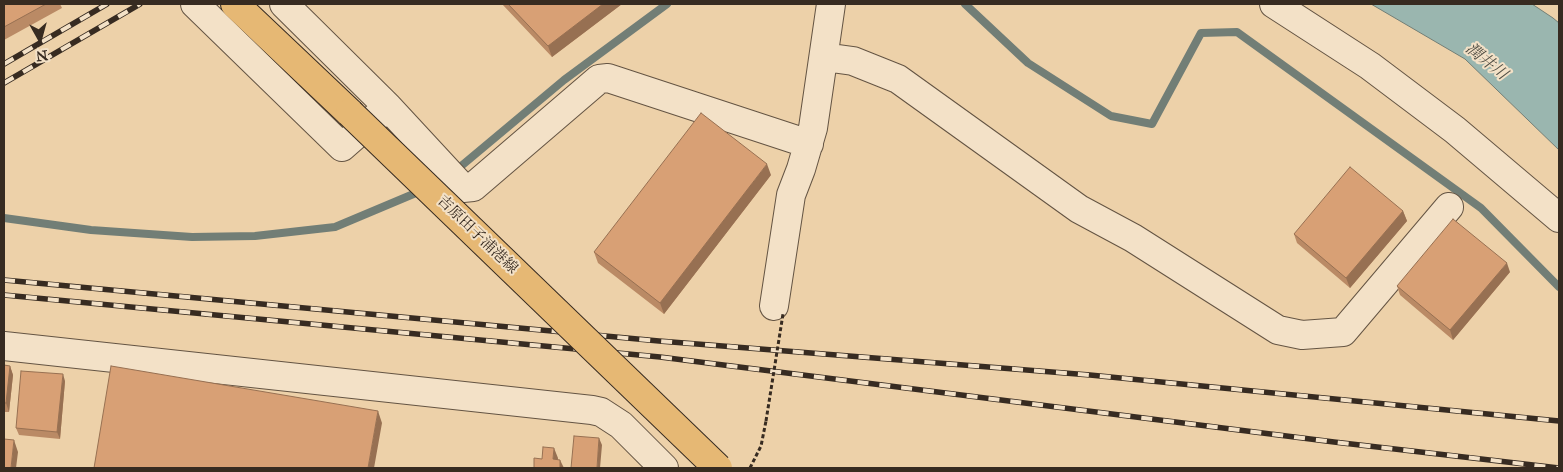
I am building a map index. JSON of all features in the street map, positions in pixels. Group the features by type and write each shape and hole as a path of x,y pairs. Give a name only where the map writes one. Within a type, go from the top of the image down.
{"main road":[{"name":"吉原田子浦港線","path":"235,4 718,468"}],"street":[{"path":"194,4 342,148 388,107"},
{"path":"284,4 388,107 463,188 473,187 599,79 608,78 805,157"},
{"path":"778,310 791,196 805,157 824,57 831,4"},
{"path":"1274,4 1370,66 1455,130 1558,218"},
{"path":"824,57 853,60 898,79 1079,209 1133,238 1278,330 1302,335 1343,332 1449,207"},
{"path":"4,346 592,410 601,412 621,425 664,468"}],"path":[{"path":"750,468 761,446 766,422 778,310"}],"water":[{"name":"潤井川","path":"1371,4 1532,4 1553,18 1559,23 1559,150 1465,59"}],"building":[{"path":"4,4 46,4 4,27"},
{"path":"508,4 603,4 548,46"},
{"path":"701,113 767,164 660,303 594,252"},
{"path":"1350,167 1403,211 1346,278 1294,234"},
{"path":"1453,219 1507,263 1450,330 1397,286"},
{"path":"4,365 10,366 6,403 4,403"},
{"path":"111,366 378,411 368,468 94,468"},
{"path":"21,371 63,374 57,432 16,428"},
{"path":"574,436 599,438 597,468 571,468"},
{"path":"4,439 14,440 11,468 4,468"},
{"path":"543,447 554,448 553,459 560,460 560,468 534,468 534,458 542,459"}],"waterway":[{"path":"454,172 564,80 667,4"},
{"path":"965,4 1028,63 1111,116 1152,124 1201,33 1237,32 1481,208 1559,287"},
{"path":"4,218 91,230 192,237 255,236 335,227 423,190"}],"railway":[{"path":"4,64 107,4"},
{"path":"4,83 140,4"},
{"path":"4,280 659,341 1090,375 1559,421"},
{"path":"4,295 660,357 1334,442 1559,468"}]}
